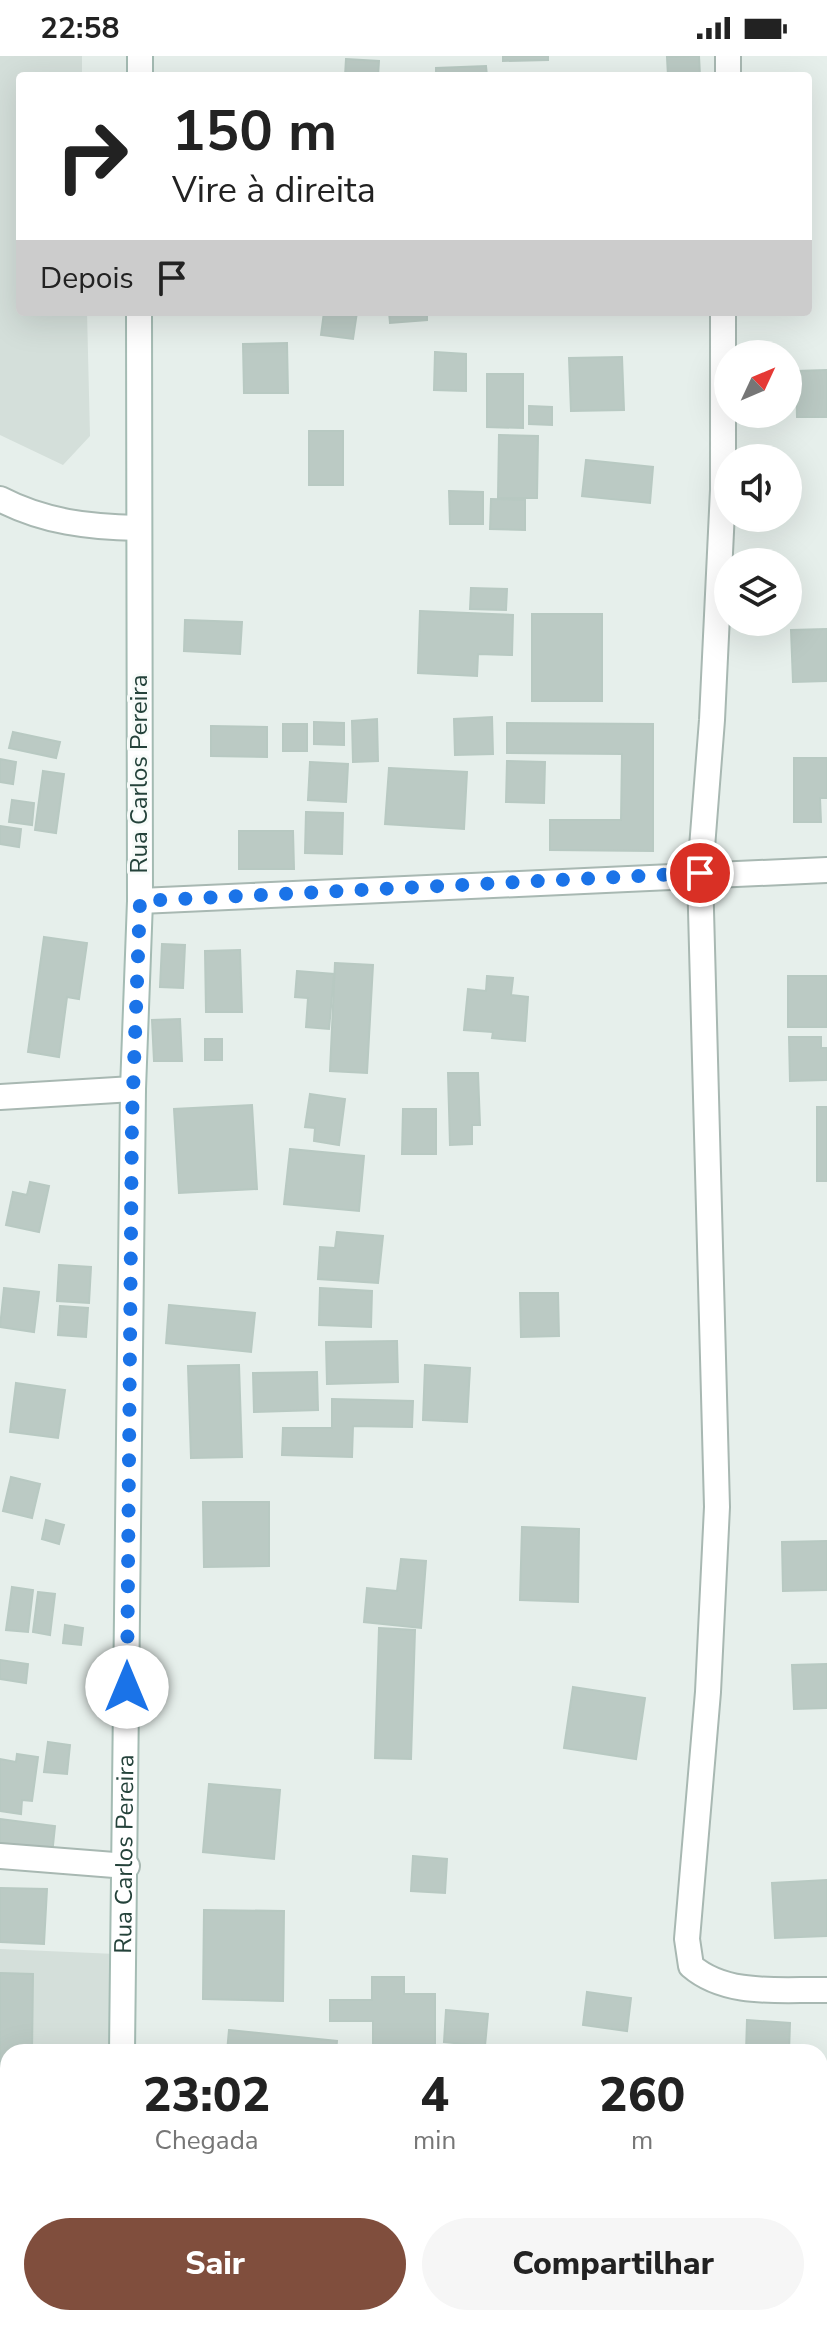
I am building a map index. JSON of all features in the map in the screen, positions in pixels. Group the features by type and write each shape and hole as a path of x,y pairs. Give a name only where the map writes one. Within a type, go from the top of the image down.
{"street":[{"name":"Rua Carlos Pereira","path":"122,2044 127,1866 133,1089 140,901 139,316"},
{"path":"723,316 723,490 712,720 700,873 717,1507 708,1692 687,1939 691,1966 704,1978 725,1987 827,1990"},
{"path":"0,499 23,510 83,526 138,528"},
{"path":"140,901 700,873 827,870"},
{"path":"0,1097 133,1089"},
{"path":"0,1856 127,1866"}],"shaded area":[{"path":"0,56 82,56 82,72 16,72 16,316 87,316 90,436 63,465 0,435"},
{"path":"0,1949 116,1954 114,2044 0,2044"}],"building":[{"path":"503,56 548,56 548,60 503,61"},
{"path":"699,56 700,72 668,72 667,57"},
{"path":"346,59 379,61 378,72 345,72"},
{"path":"486,66 487,72 436,72 436,68"},
{"path":"323,316 356,316 353,339 321,335"},
{"path":"389,316 427,316 427,320 390,323"},
{"path":"287,343 288,393 244,393 243,344"},
{"path":"435,352 466,354 466,391 434,390"},
{"path":"622,357 624,410 571,411 569,358"},
{"path":"827,370 827,417 802,417 802,371"},
{"path":"487,374 523,374 523,428 487,427"},
{"path":"529,406 552,407 552,425 529,424"},
{"path":"309,431 343,431 343,485 309,485"},
{"path":"499,435 538,436 537,498 498,498"},
{"path":"586,460 653,467 650,503 582,496"},
{"path":"449,491 483,492 483,524 450,524"},
{"path":"491,499 525,500 525,530 490,529"},
{"path":"471,588 507,589 506,610 470,609"},
{"path":"420,611 513,615 512,655 478,654 477,676 418,673"},
{"path":"532,614 602,614 602,701 532,701"},
{"path":"185,620 242,622 240,654 184,651"},
{"path":"827,629 827,681 793,682 791,636 802,636 802,630"},
{"path":"492,717 493,754 455,755 454,719"},
{"path":"377,719 378,761 353,762 352,721"},
{"path":"314,722 344,723 344,745 314,744"},
{"path":"507,723 653,724 653,851 550,850 550,820 621,820 622,754 507,753"},
{"path":"283,724 307,724 307,751 283,751"},
{"path":"211,726 267,727 267,757 211,756"},
{"path":"13,732 60,742 56,758 9,748"},
{"path":"794,758 827,758 827,798 820,798 821,822 794,822"},
{"path":"0,759 16,762 13,784 0,782"},
{"path":"507,761 545,762 544,803 506,802"},
{"path":"310,762 348,764 346,802 308,800"},
{"path":"389,768 467,772 464,829 385,824"},
{"path":"43,771 64,774 56,833 35,830"},
{"path":"12,800 34,803 32,825 9,822"},
{"path":"306,812 343,813 342,854 305,853"},
{"path":"0,826 21,829 19,847 0,844"},
{"path":"239,831 293,831 294,869 239,869"},
{"path":"44,937 87,943 79,999 67,997 59,1057 28,1052"},
{"path":"162,944 185,945 183,988 160,987"},
{"path":"240,950 242,1012 206,1012 205,951"},
{"path":"335,963 373,965 367,1073 330,1071"},
{"path":"297,971 334,974 329,1029 306,1027 308,998 295,997"},
{"path":"487,976 513,978 511,995 528,997 525,1041 492,1038 493,1032 464,1030 468,989 486,991"},
{"path":"788,976 827,976 827,1027 788,1027"},
{"path":"180,1019 182,1061 154,1061 152,1020"},
{"path":"789,1037 821,1037 821,1048 827,1048 827,1080 790,1081"},
{"path":"205,1039 222,1039 222,1060 205,1060"},
{"path":"448,1073 478,1073 480,1125 472,1125 472,1144 450,1145"},
{"path":"310,1094 345,1099 339,1145 314,1141 315,1128 305,1127"},
{"path":"252,1105 257,1189 179,1193 174,1109"},
{"path":"817,1107 827,1107 827,1181 817,1181"},
{"path":"403,1109 436,1109 436,1154 402,1154"},
{"path":"290,1149 364,1156 359,1211 284,1204"},
{"path":"30,1182 49,1186 39,1232 6,1225 13,1192 27,1195"},
{"path":"337,1232 383,1236 378,1283 318,1279 320,1247 335,1248"},
{"path":"59,1265 91,1267 89,1303 57,1301"},
{"path":"4,1288 39,1292 34,1332 0,1327"},
{"path":"320,1288 372,1291 371,1327 319,1325"},
{"path":"520,1293 558,1293 559,1336 521,1337"},
{"path":"169,1305 255,1313 251,1352 166,1343"},
{"path":"60,1306 88,1308 86,1337 58,1335"},
{"path":"397,1341 398,1382 327,1384 326,1342"},
{"path":"239,1365 242,1457 191,1458 188,1366"},
{"path":"425,1365 470,1368 467,1422 423,1420"},
{"path":"317,1372 318,1410 254,1412 253,1373"},
{"path":"16,1383 65,1390 58,1438 10,1432"},
{"path":"332,1399 413,1401 412,1427 353,1426 352,1457 282,1455 283,1428 332,1428"},
{"path":"11,1477 40,1484 32,1518 3,1511"},
{"path":"203,1502 269,1502 269,1566 204,1567"},
{"path":"46,1520 64,1525 59,1544 42,1539"},
{"path":"522,1527 579,1529 578,1602 520,1600"},
{"path":"827,1541 827,1590 783,1591 782,1542"},
{"path":"401,1559 426,1561 421,1628 364,1622 367,1588 397,1591"},
{"path":"12,1587 33,1590 28,1632 6,1630"},
{"path":"38,1592 55,1594 50,1635 33,1632"},
{"path":"65,1625 83,1628 81,1645 63,1643"},
{"path":"379,1628 415,1630 411,1759 375,1758"},
{"path":"0,1660 28,1664 26,1683 0,1679"},
{"path":"827,1664 827,1708 794,1709 792,1665"},
{"path":"573,1687 645,1698 636,1759 564,1748"},
{"path":"48,1742 70,1745 67,1774 44,1772"},
{"path":"17,1754 38,1757 32,1801 22,1800 21,1814 0,1811 0,1759 16,1762"},
{"path":"209,1784 280,1790 274,1859 203,1852"},
{"path":"0,1819 55,1826 52,1855 0,1849"},
{"path":"413,1856 447,1859 445,1893 411,1891"},
{"path":"827,1880 827,1936 775,1938 772,1883"},
{"path":"0,1888 47,1889 44,1944 0,1942"},
{"path":"204,1910 284,1911 283,2001 203,1999"},
{"path":"0,1973 33,1974 32,2044 0,2044"},
{"path":"372,1977 404,1977 404,1994 435,1994 435,2044 373,2044 373,2021 330,2021 330,2000 372,2000"},
{"path":"587,1992 631,1998 627,2031 583,2025"},
{"path":"446,2010 488,2014 485,2044 444,2042"},
{"path":"747,2020 790,2023 789,2044 746,2044"},
{"path":"229,2030 337,2041 337,2044 228,2044"}],"route":[{"path":"127,1687 132,1119 140,901 700,873"}]}
